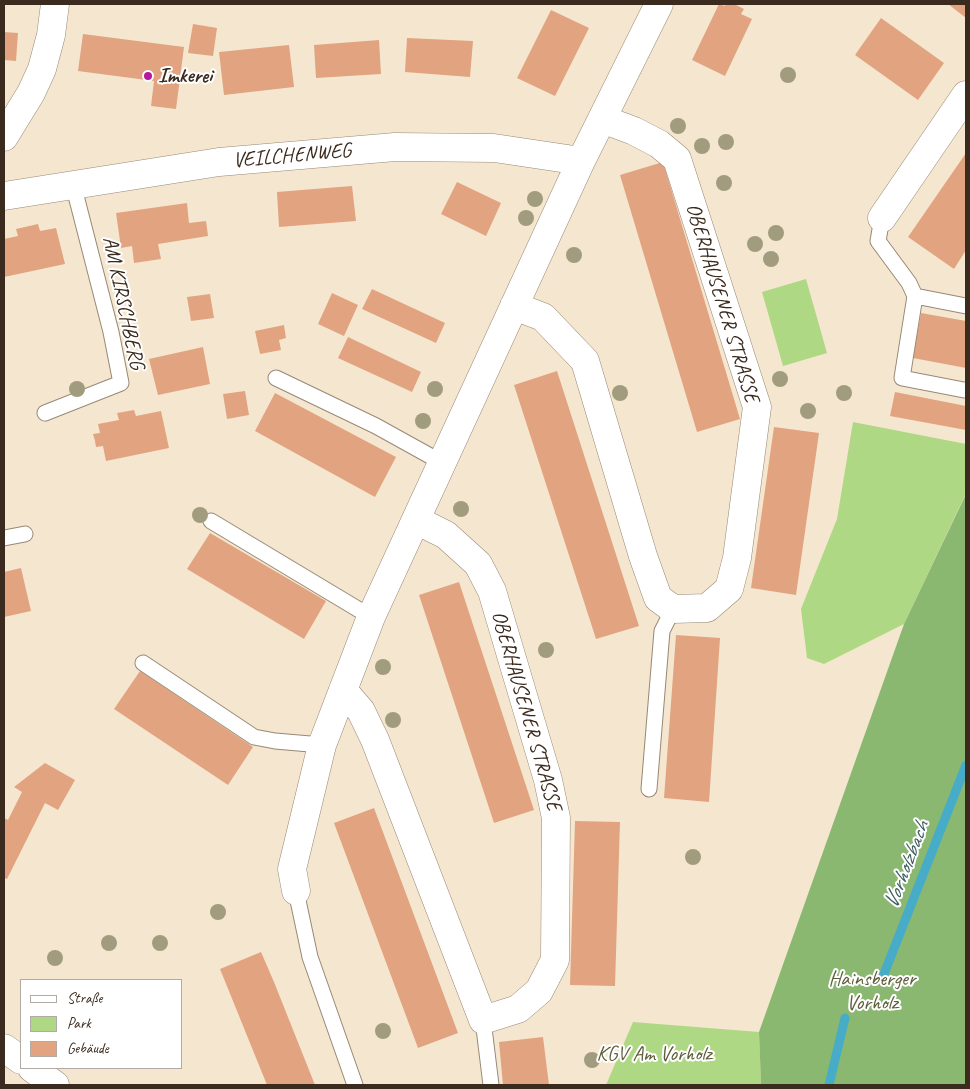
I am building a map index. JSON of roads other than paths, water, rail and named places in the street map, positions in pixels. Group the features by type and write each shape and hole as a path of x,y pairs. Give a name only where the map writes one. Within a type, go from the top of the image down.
{"street":[{"path":"4,137 31,93 42,68 51,35 55,4"},
{"path":"296,891 292,870 322,745 371,617 581,161 596,116 659,4"},
{"path":"882,218 966,95"},
{"name":"OBERHAUSENER STRASSE","path":"596,116 660,144 677,160 756,407 737,558 729,589 707,608 673,609"},
{"name":"VEILCHENWEG","path":"4,196 219,162 395,147 494,148 581,161"},
{"path":"514,306 543,317 584,361 643,556 658,598 673,609"},
{"name":"OBERHAUSENER STRASSE","path":"416,520 446,535 478,564 492,591 548,780 556,818 555,960 539,991 518,1009 483,1020"},
{"path":"343,690 361,711 375,740 483,1020"},
{"path":"4,1048 20,1059"},
{"path":"33,1069 55,1085"}],"lane":[{"name":"AM KIRSCHBERG","path":"45,414 121,383 111,332 73,184"},
{"path":"882,218 878,241 909,283 915,296 902,378 964,390"},
{"path":"915,296 966,306"},
{"path":"276,378 376,426 441,462"},
{"path":"211,521 371,617"},
{"path":"4,538 25,534"},
{"path":"649,789 662,631 673,609"},
{"path":"143,663 254,737 275,742 322,745"},
{"path":"296,891 310,957 355,1085"},
{"path":"483,1020 491,1085"}],"waterway":[{"name":"Vorholzbach","path":"882,979 966,765"},
{"name":"Vorholzbach","path":"829,1085 845,1018"}],"place":[{"name":"Imkerei","path":"148,76"}],"park label":[{"name":"Hainsberger Vorholz","path":"872,991"},
{"name":"KGV Am Vorholz","path":"654,1054"}]}
